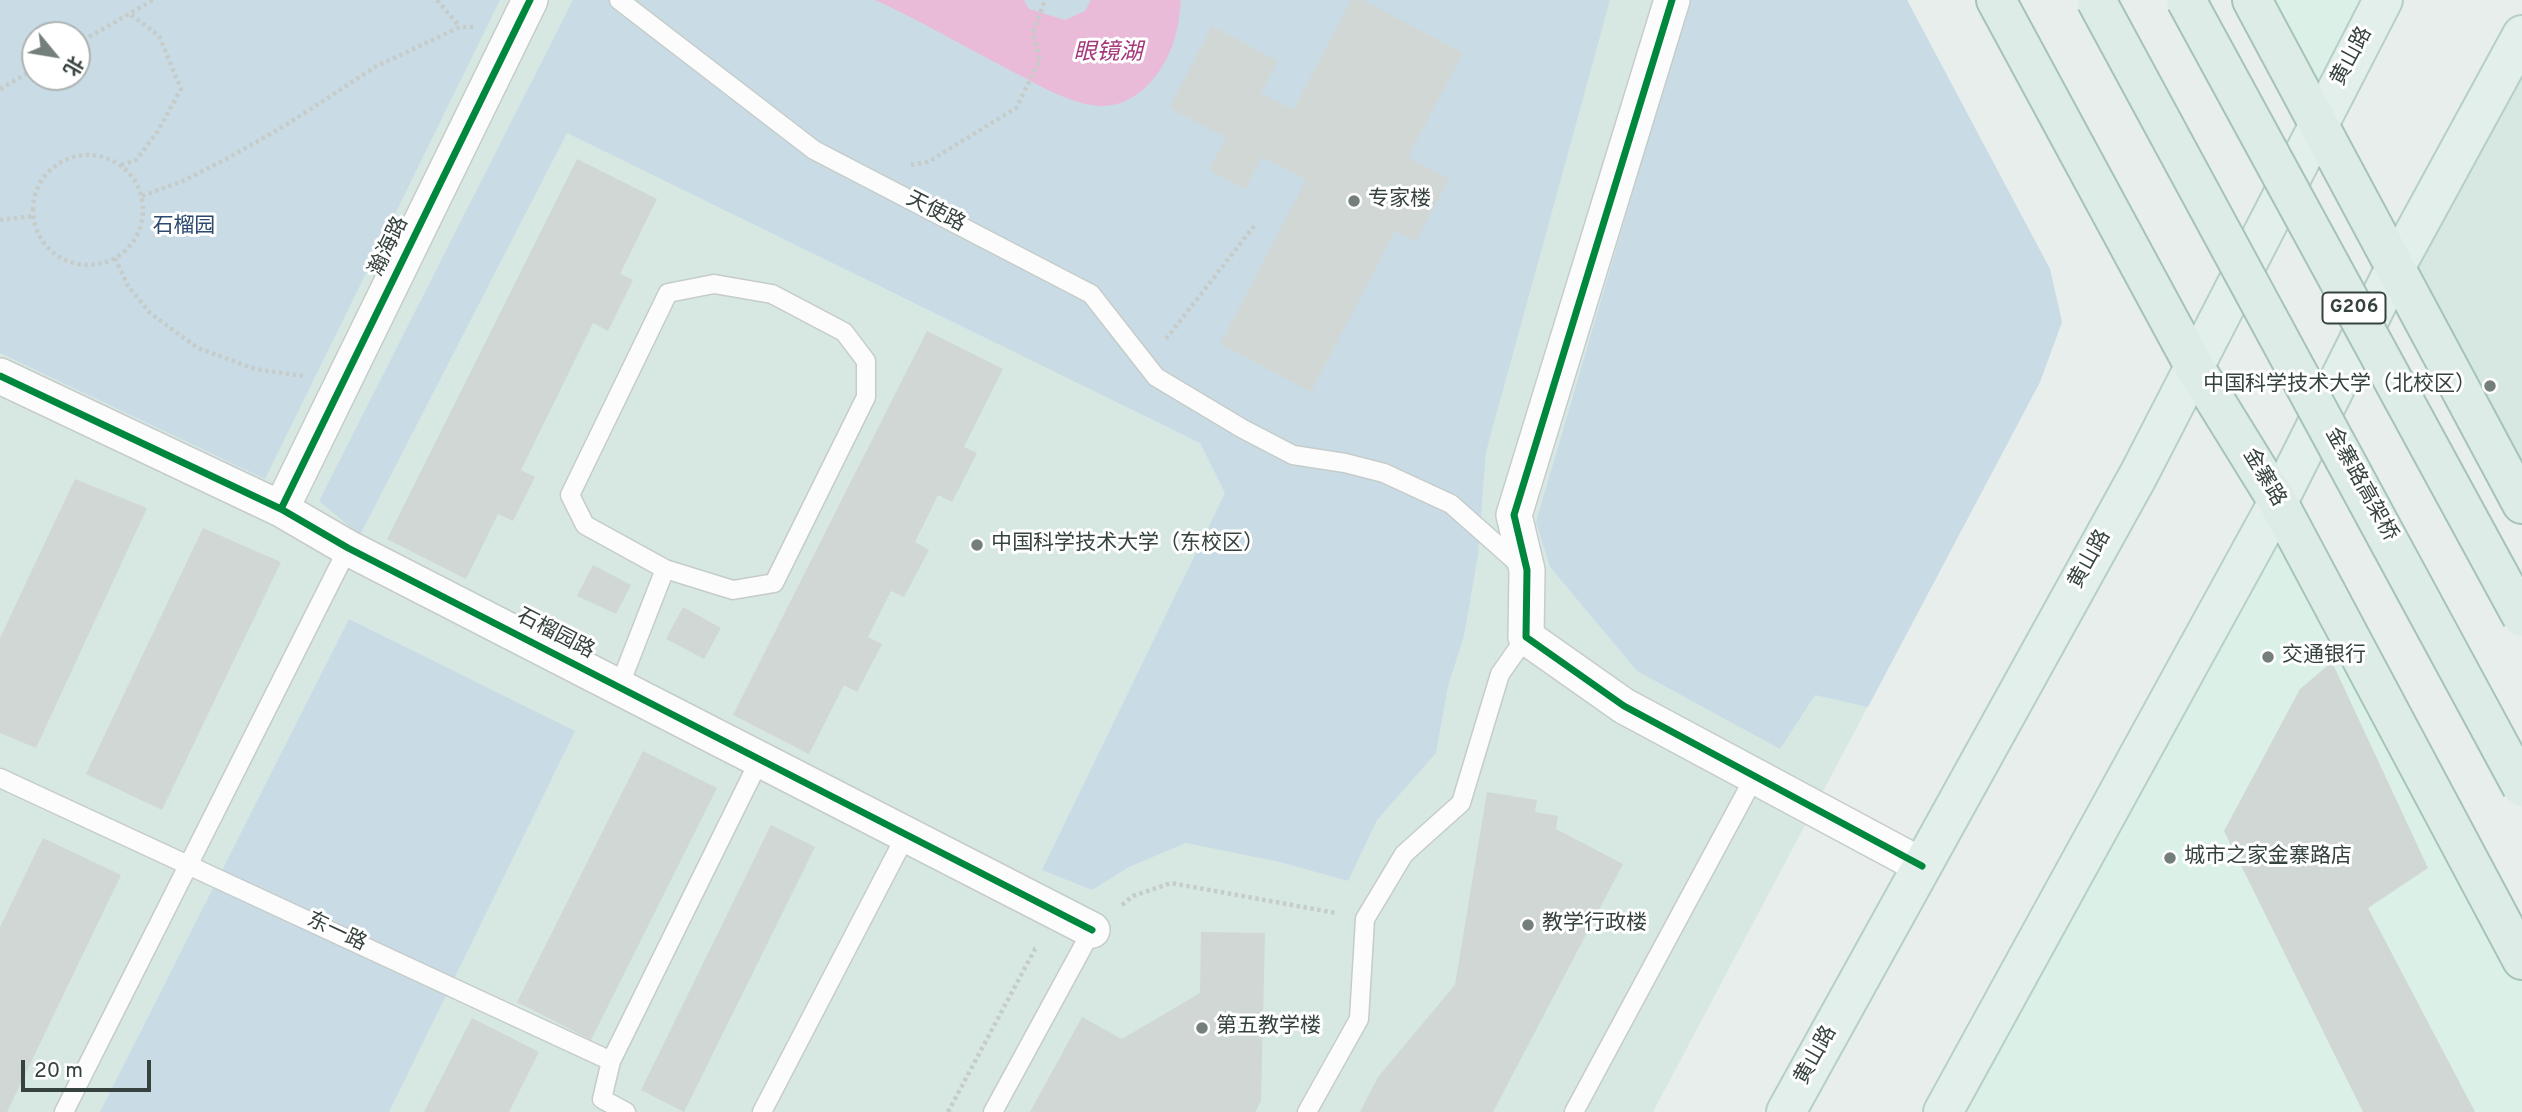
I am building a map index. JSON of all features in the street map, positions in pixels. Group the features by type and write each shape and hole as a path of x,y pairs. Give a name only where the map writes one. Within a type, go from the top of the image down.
{"highway":[{"name":"金寨路","path":"1996,0 2194,366 2278,502 2522,960"},
{"name":"金寨路高架桥","path":"2096,0 2522,787"},
{"name":"G206","path":"2186,0 2522,617"},
{"path":"2252,0 2522,504"}],"main road":[{"name":"黄山路","path":"1786,1112 2139,474 2383,0"},
{"path":"1943,1112 2278,502 2395,268 2522,35"}],"street":[{"path":"1672,0 1514,515 1527,570 1526,637 1624,706 1922,866"},
{"name":"瀚海路","path":"281,509 524,13"},
{"name":"石榴园路","path":"0,376 281,509 348,548 1092,930"}],"lane":[{"name":"天使路","path":"619,0 814,150 1091,294 1156,377 1243,429 1293,454 1384,473 1451,504 1527,570"},
{"path":"714,284 772,293 844,332 866,361 866,397 774,583 733,590 665,569 585,525 570,495 668,293 714,284"},
{"path":"64,1112 348,548"},
{"path":"619,687 665,569"},
{"path":"1307,1112 1359,1019 1365,919 1405,854 1461,803 1500,674 1526,637"},
{"path":"626,1112 598,1106 611,1060 760,760"},
{"path":"1574,1112 1755,776"},
{"name":"东一路","path":"0,778 611,1060"},
{"path":"762,1112 906,835"},
{"path":"993,1112 1092,930"}],"path":[{"path":"91,36 153,0"},
{"path":"437,0 460,27"},
{"path":"858,174 928,162 1016,108 1040,60 1032,33 1044,1"},
{"path":"121,165 136,160 159,131 181,89 159,36 130,13"},
{"path":"142,196 183,181 228,158 286,125 375,67 460,27 524,13"},
{"path":"0,89 21,77"},
{"path":"87,154 105,157 121,165 135,178 142,196 144,214 139,232 129,247 115,258 98,264 63,260 48,248 38,234 33,216 34,198 41,181 53,166 69,157 87,154"},
{"path":"0,220 33,216"},
{"path":"1146,364 1254,226"},
{"path":"115,258 128,286 150,313 198,348 255,369 307,376 346,377"},
{"path":"948,1112 1035,949 1092,930 1133,896 1171,883 1365,919"}],"shaded area":[{"name":"中国科学技术大学（东校区）","path":"0,0 1907,0 2050,269 2062,322 2040,382 1653,1112 0,1112"},
{"path":"2252,0 2383,0 2318,124"},
{"name":"中国科学技术大学（北校区）","path":"2522,35 2522,504 2395,268"},
{"path":"2278,502 2522,960 2522,1112 1943,1112"}],"green space":[{"name":"石榴园","path":"0,0 500,0 265,479 0,353"},
{"path":"573,0 1610,0 1486,452 1478,555 1464,636 1448,686 1436,753 1377,820 1348,881 1280,862 1186,843 1129,867 1092,890 1042,870 1225,493 1200,443 567,133 360,535 319,501"},
{"path":"1689,0 1907,0 2050,269 2062,322 2040,382 1868,707 1815,695 1780,749 1637,671 1550,567 1536,522"},
{"path":"349,619 575,731 389,1112 100,1112"}],"water":[{"name":"眼镜湖","path":"875,0 1024,0 1029,9 1065,20 1085,11 1091,0 1181,2 1172,47 1159,72 1139,93 1128,100 1101,106 1068,99 1046,89"}],"building":[{"path":"1351,0 1363,0 1463,53 1408,157 1449,179 1416,241 1395,231 1311,392 1220,344 1306,180 1262,157 1245,189 1209,170 1226,138 1169,108 1212,26 1278,61 1261,93 1293,110"},
{"path":"577,159 657,199 620,274 633,280 608,331 593,323 521,470 535,477 513,521 498,514 466,579 387,539"},
{"path":"927,331 1003,369 964,447 977,453 952,502 938,495 915,542 929,550 904,597 891,591 868,637 882,644 857,692 844,685 809,754 733,715"},
{"path":"75,479 147,508 36,748 0,733 0,638"},
{"path":"203,528 281,562 162,810 86,774"},
{"path":"593,565 631,585 616,614 577,596"},
{"path":"683,607 721,628 704,659 666,639"},
{"path":"2332,662 2428,868 2368,908 2475,1112 2363,1112 2224,831 2300,689"},
{"path":"643,751 717,788 591,1040 517,1002"},
{"name":"教学行政楼","path":"1487,792 1537,800 1535,812 1558,816 1556,829 1623,864 1493,1112 1360,1112 1378,1077 1455,985"},
{"path":"771,825 815,847 684,1112 641,1090"},
{"path":"43,838 121,875 7,1112 0,1112 0,927"},
{"name":"第五教学楼","path":"1201,932 1265,933 1261,1101 1255,1112 1030,1112 1082,1017 1122,1039 1200,993"},
{"path":"472,1018 539,1052 509,1112 424,1112"}],"cycle path":[{"path":"281,509 530,0"},
{"path":"1672,0 1514,515 1527,570 1526,637 1624,706 1922,866"},
{"path":"0,376 281,509 348,548 1092,930"}],"place":[{"name":"专家楼","path":"1354,201"},
{"name":"中国科学技术大学（北校区）","path":"2490,386"},
{"name":"中国科学技术大学（东校区）","path":"977,545"},
{"name":"交通银行","path":"2268,657"},
{"name":"城市之家金寨路店","path":"2170,858"},
{"name":"教学行政楼","path":"1528,925"},
{"name":"第五教学楼","path":"1202,1028"}]}
